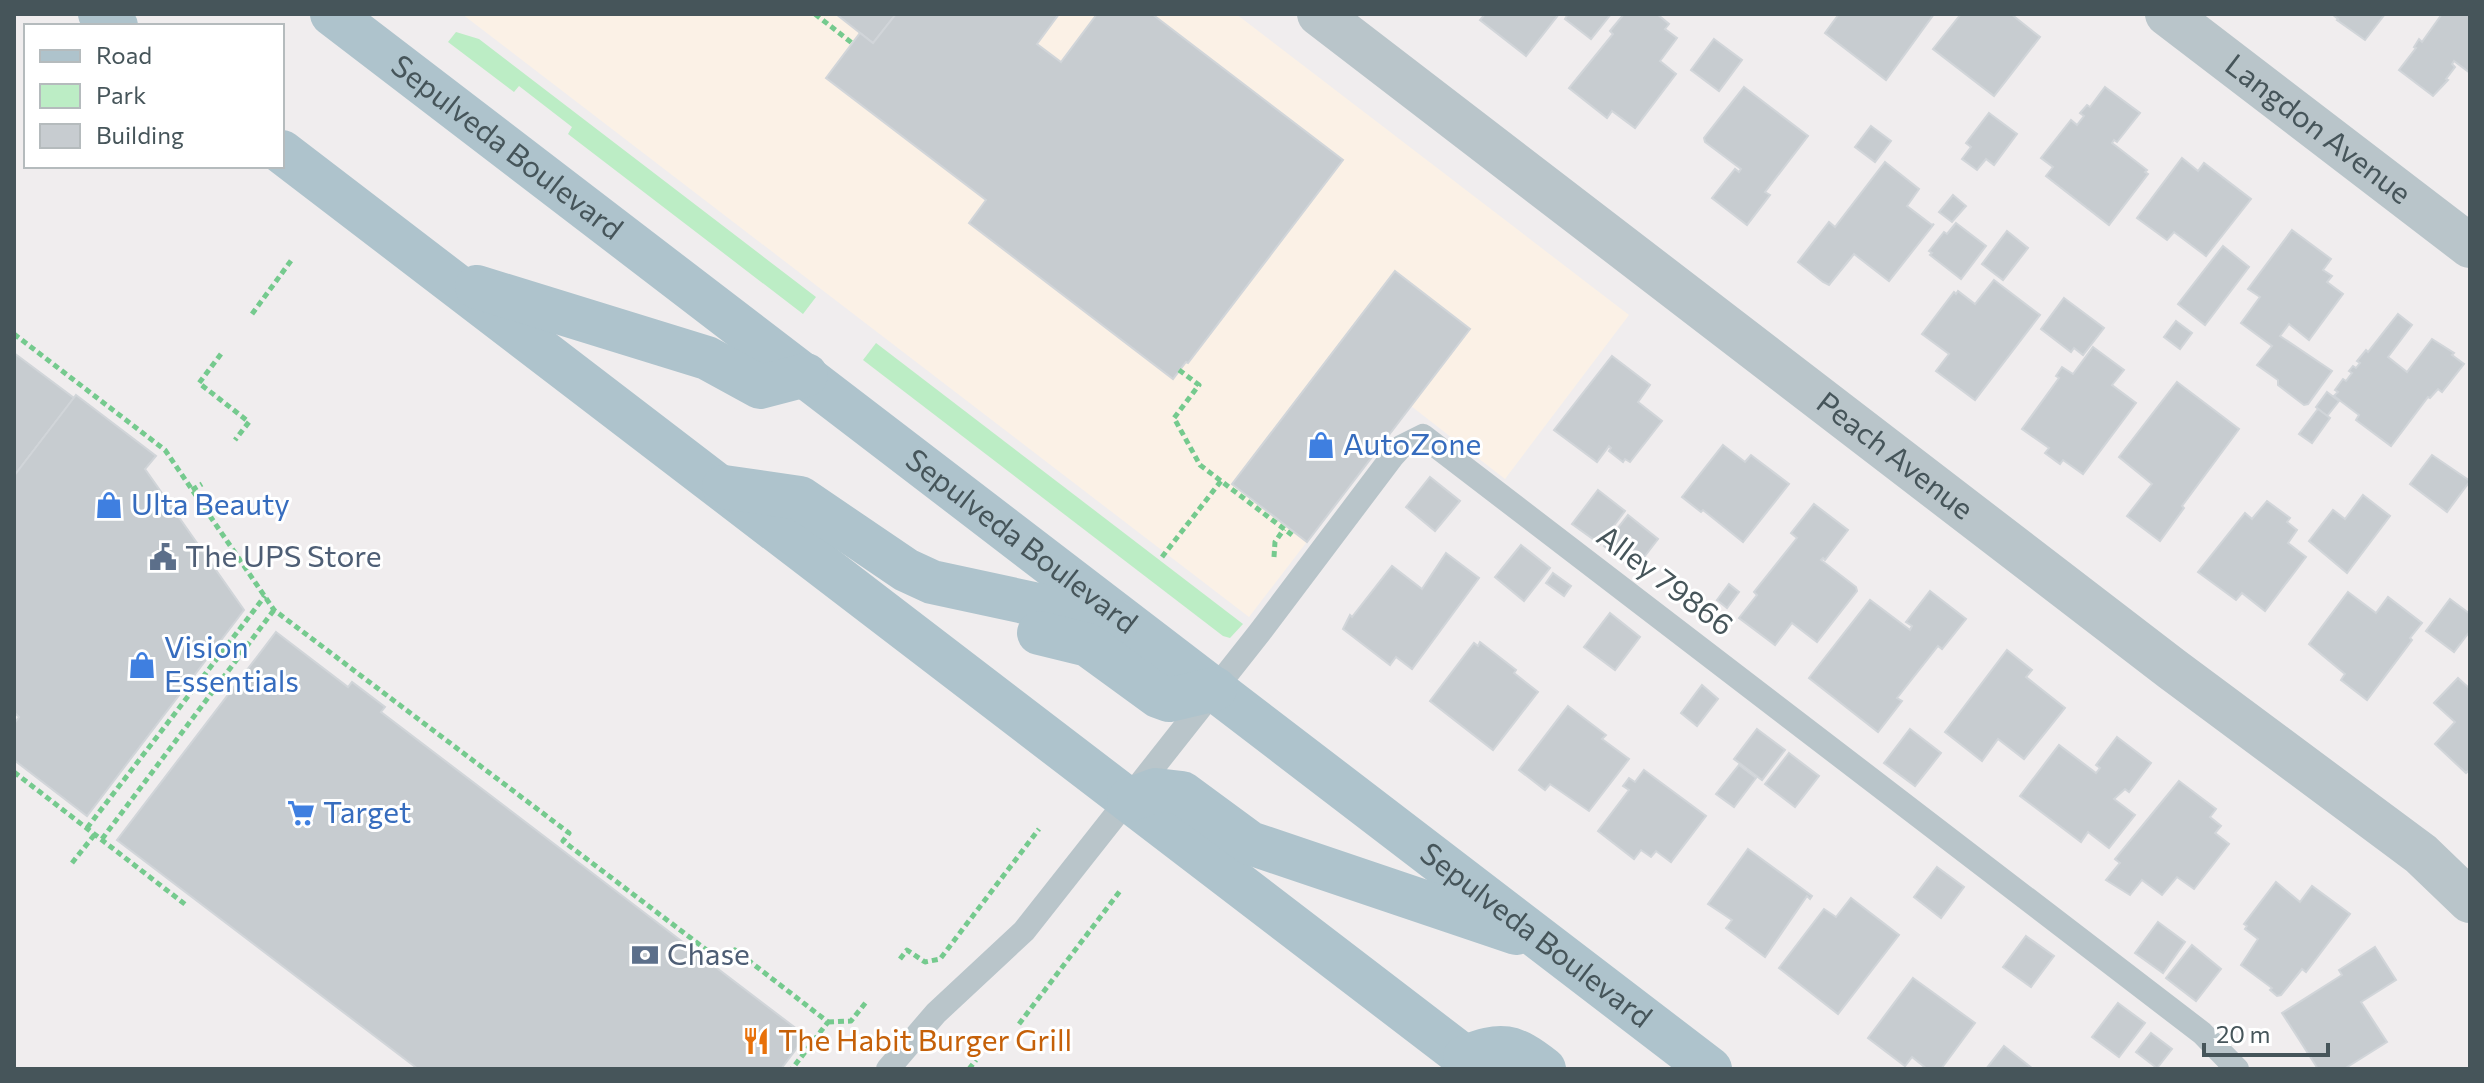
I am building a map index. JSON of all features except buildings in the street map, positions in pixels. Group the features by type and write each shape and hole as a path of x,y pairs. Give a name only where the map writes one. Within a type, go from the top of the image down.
{"main road":[{"name":"Sepulveda Boulevard","path":"332,14 1710,1069"},
{"path":"284,154 1473,1063 1491,1047 1512,1049 1544,1069"},
{"path":"448,278 707,358 760,387 806,375"},
{"path":"721,487 800,498 906,570 932,582 1132,625"},
{"path":"854,587 1088,645 1158,696 1169,700 1215,689"},
{"path":"1129,800 1156,790 1182,793 1250,843 1549,944"}],"street":[{"name":"Peach Avenue","path":"1319,14 2160,659 2421,854 2470,901"},
{"name":"Langdon Avenue","path":"2167,14 2470,246"}],"lane":[{"name":"Alley 79866","path":"888,1069 936,1013 1024,931 1129,800 1392,457 1401,447 1423,436 2202,1033 2237,1069"}],"path":[{"path":"815,14 852,43"},
{"path":"252,314 293,258"},
{"path":"14,334 165,450 274,610 569,833 563,841 725,964 735,950 828,1022 851,1021 867,1001"},
{"path":"221,354 199,383 249,422 235,440"},
{"path":"1179,370 1199,385 1174,418 1200,465 1295,537"},
{"path":"1162,557 1221,481"},
{"path":"192,490 202,484"},
{"path":"87,828 265,596"},
{"path":"102,839 274,610"},
{"path":"14,772 186,905"},
{"path":"900,959 907,950 925,962 940,959 1039,829"},
{"path":"72,863 95,834"},
{"path":"1019,1024 1120,891"},
{"path":"792,1069 828,1022"},
{"path":"969,1069 976,1060"}],"shaded area":[{"path":"462,14 1236,14 1629,315 1505,479 1411,406 1249,617"}],"green space":[{"path":"456,32 479,39 816,297 803,314 568,134 572,127 519,86 514,92 448,42"},
{"path":"876,343 1243,624 1230,638 1223,636 863,360"}],"place":[{"name":"AutoZone","path":"1321,445"},
{"name":"Ulta Beauty","path":"109,505"},
{"name":"The UPS Store","path":"163,557"},
{"name":"Vision Essentials","path":"142,665"},
{"name":"Target","path":"301,813"},
{"name":"Chase","path":"645,955"},
{"name":"The Habit Burger Grill","path":"756,1041"}]}
